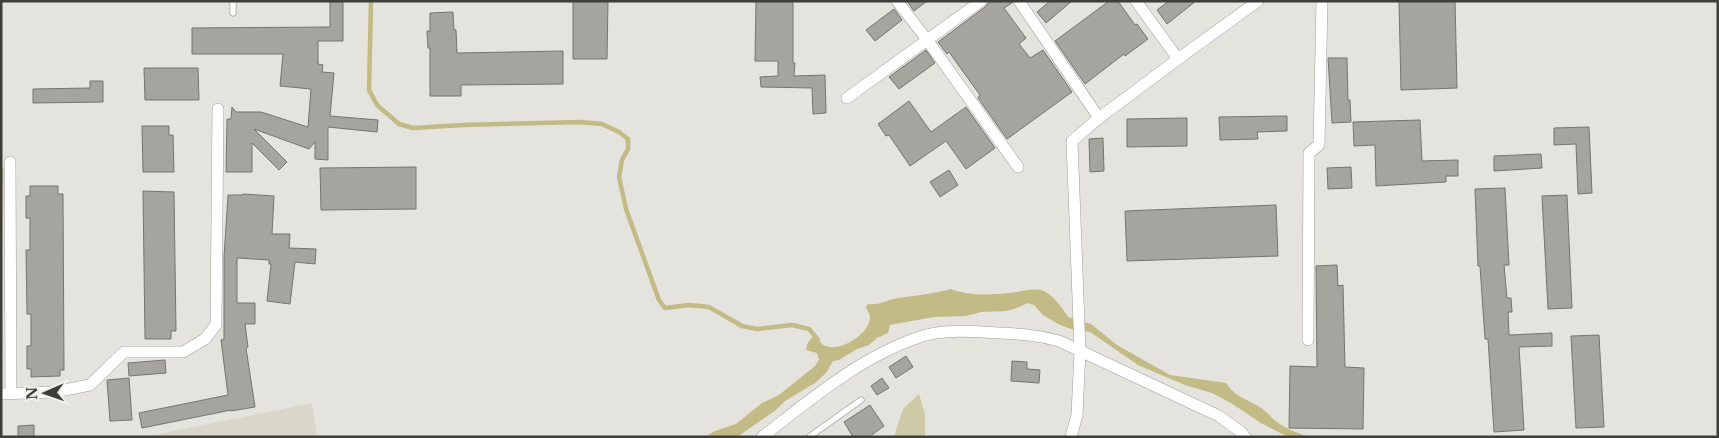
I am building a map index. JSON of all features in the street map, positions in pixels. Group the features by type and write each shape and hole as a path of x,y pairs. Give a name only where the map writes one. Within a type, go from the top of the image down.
{"street":[{"path":"897,1 1018,167"},
{"path":"847,98 981,1"},
{"path":"1019,1 1099,118"},
{"path":"1136,1 1178,59"},
{"path":"1308,340 1309,153 1320,145 1322,1"},
{"path":"1071,437 1077,415 1080,351 1072,141 1099,118 1256,2"},
{"path":"10,162 6,394 54,392 90,385 124,352 183,352 205,339 216,325 218,109"},
{"path":"762,437 837,379 895,347 928,335 960,331 1041,336 1059,341 1220,416 1241,432 1244,437"}],"lane":[{"path":"233,1 233,13"},
{"path":"809,437 861,400"}],"shaded area":[{"path":"1,168 4,169 1,303"},
{"path":"951,289 964,293 980,294 1002,294 1031,290 1044,291 1054,299 1068,317 1091,324 1117,345 1170,375 1226,383 1236,394 1261,408 1281,424 1292,431 1309,437 1288,437 1212,393 1185,385 1138,365 1090,332 1071,329 1058,324 1043,315 1034,305 1028,303 1006,311 981,312 966,316 934,317 890,325 888,333 877,338 869,345 857,349 839,360 833,361 826,373 815,383 785,401 776,410 737,437 705,437 715,431 736,424 762,403 779,395 815,366 819,360 817,353 806,350 809,341 814,336 816,335 821,343 826,346 832,347 846,344 865,330 870,318 866,307 868,304"},
{"path":"919,394 925,414 925,437 894,437 903,409"},
{"path":"312,403 317,437 145,437"}],"building":[{"path":"330,1 343,1 343,41 318,41 318,64 323,65 322,72 334,73 330,116 378,120 377,132 328,127 328,160 315,159 315,142 309,149 254,129 287,162 279,170 252,143 252,172 226,172 227,119 231,119 232,107 236,112 261,112 308,127 311,89 280,86 283,54 192,54 192,28 330,27"},
{"path":"573,1 608,1 607,59 573,59"},
{"path":"756,1 793,1 794,76 825,75 826,113 813,114 812,88 761,87 760,77 778,76 778,61 755,61"},
{"path":"907,1 927,1 914,11"},
{"path":"990,1 1012,1 1012,3 1004,8 1026,38 1019,44 1030,58 1043,50 1072,92 1007,139 978,98 980,95 949,52 947,54 938,42 985,7"},
{"path":"1050,1 1072,1 1046,23 1037,12"},
{"path":"1109,1 1118,1 1135,25 1137,24 1148,39 1125,56 1124,54 1085,84 1055,41"},
{"path":"1169,1 1196,1 1167,24 1157,10"},
{"path":"1399,1 1455,1 1457,88 1401,90"},
{"path":"894,9 902,20 875,41 866,30"},
{"path":"453,12 457,53 563,51 563,84 461,85 461,96 430,96 430,48 428,48 427,31 430,31 430,13"},
{"path":"926,50 935,63 899,89 889,77"},
{"path":"1328,58 1347,58 1348,100 1350,100 1351,122 1332,123"},
{"path":"144,68 198,68 199,100 145,100"},
{"path":"90,81 103,81 103,102 33,103 33,89 90,88"},
{"path":"909,101 931,132 966,107 995,148 966,169 946,141 910,166 889,135 886,136 878,124"},
{"path":"1287,116 1287,131 1257,132 1258,139 1220,140 1219,117"},
{"path":"1187,118 1187,146 1127,147 1127,119"},
{"path":"1420,120 1422,161 1458,160 1458,176 1446,176 1446,182 1376,186 1375,145 1354,146 1353,122"},
{"path":"142,126 169,126 169,135 173,135 174,172 143,172"},
{"path":"1589,127 1592,193 1578,194 1576,144 1554,145 1554,128"},
{"path":"1103,138 1104,171 1090,172 1089,139"},
{"path":"1541,154 1542,168 1494,171 1494,156"},
{"path":"416,167 416,209 321,210 320,168"},
{"path":"1351,167 1352,188 1328,189 1327,168"},
{"path":"949,170 958,185 940,197 930,182"},
{"path":"30,186 58,186 58,194 63,194 64,370 60,370 60,376 31,377 31,369 27,369 27,346 31,346 31,314 27,314 26,250 30,250 30,218 26,218 26,196 30,196"},
{"path":"1505,188 1509,265 1504,265 1507,298 1511,298 1512,312 1508,312 1509,335 1552,333 1552,346 1519,347 1524,430 1494,432 1488,339 1485,339 1480,266 1478,266 1475,189"},
{"path":"143,191 174,192 176,331 171,331 171,339 145,339"},
{"path":"228,195 274,196 272,234 290,234 289,248 316,249 315,264 295,262 290,304 267,301 271,264 269,264 269,260 237,258 237,303 255,303 255,324 245,324 248,347 246,348 255,407 142,428 139,413 228,395 221,340 224,339 224,257"},
{"path":"1567,195 1572,308 1548,309 1542,196"},
{"path":"1276,205 1278,256 1127,261 1125,211"},
{"path":"1337,265 1338,286 1343,285 1345,367 1364,368 1363,429 1289,428 1290,366 1317,367 1316,266"},
{"path":"1599,335 1604,427 1576,428 1571,336"},
{"path":"906,356 913,367 896,378 889,367"},
{"path":"165,360 166,373 129,376 128,363"},
{"path":"1012,361 1027,362 1027,369 1040,370 1039,383 1011,381"},
{"path":"129,378 132,420 110,421 107,380"},
{"path":"882,378 889,388 877,395 871,386"},
{"path":"870,405 884,426 869,437 853,437 844,422"},
{"path":"34,425 34,437 18,437 18,426"}],"waterway":[{"path":"371,1 369,90 377,105 399,124 413,128 580,122 602,124 619,132 628,139 628,149 622,160 619,177 626,209 659,300 665,308 689,305 709,307 742,326 757,329 792,325 809,329 818,340"}]}
